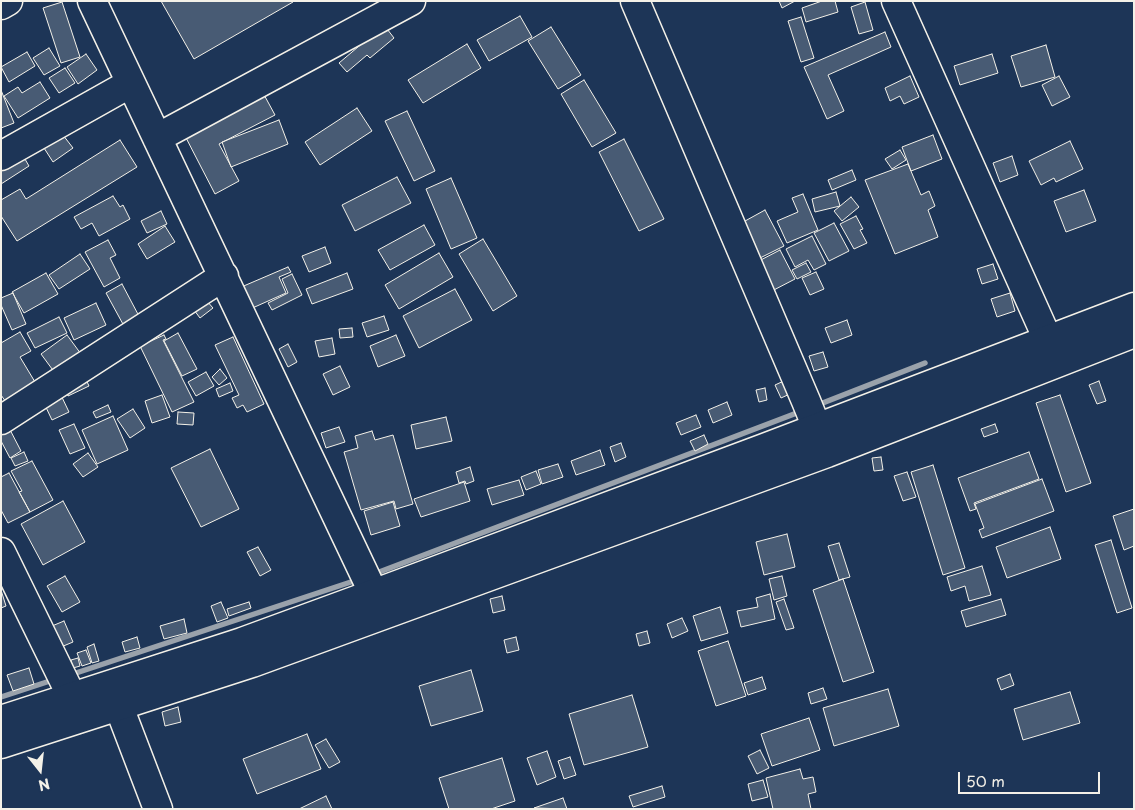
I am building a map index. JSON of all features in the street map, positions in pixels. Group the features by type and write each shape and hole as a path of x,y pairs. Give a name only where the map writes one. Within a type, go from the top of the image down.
{"street":[{"path":"1,5 8,1"},
{"path":"92,1 224,276 371,591"},
{"path":"157,138 411,1"},
{"path":"635,1 827,454"},
{"path":"896,1 1053,351"},
{"path":"1,156 131,83"},
{"path":"1,420 224,276"},
{"path":"1,744 252,663 371,591 827,454 1053,351 1134,307"},
{"path":"1,720 67,687 242,642 812,415 1053,351 1134,334"},
{"path":"1,552 67,687"},
{"path":"119,707 158,809"}],"building":[{"path":"161,1 293,1 293,2 194,59"},
{"path":"779,1 795,1 782,8"},
{"path":"822,1 835,1 838,12 806,22 802,8"},
{"path":"62,2 80,57 61,63 43,8"},
{"path":"865,2 873,30 859,34 851,7"},
{"path":"520,16 532,37 489,61 477,40"},
{"path":"801,17 814,58 801,62 788,21"},
{"path":"384,25 394,38 370,58 367,55 347,72 339,63"},
{"path":"551,27 581,75 558,89 528,41"},
{"path":"885,32 891,47 828,75 844,111 827,119 804,67"},
{"path":"467,44 481,68 423,103 408,80"},
{"path":"1046,45 1055,77 1021,87 1011,56"},
{"path":"49,48 60,66 44,75 33,58"},
{"path":"27,52 35,66 9,82 1,67"},
{"path":"86,54 97,70 78,84 67,67"},
{"path":"992,54 998,73 960,85 954,66"},
{"path":"65,68 75,83 59,93 49,78"},
{"path":"910,76 919,97 904,104 900,96 890,101 885,88"},
{"path":"1059,76 1070,97 1052,106 1042,85"},
{"path":"584,80 616,133 592,147 561,94"},
{"path":"40,82 50,98 18,118 4,96 18,87 22,93"},
{"path":"1,90 14,123 1,128"},
{"path":"262,91 275,115 219,144 239,181 215,194 183,132"},
{"path":"357,108 372,131 320,165 305,142"},
{"path":"407,111 435,171 414,181 385,121"},
{"path":"279,120 288,144 231,167 222,142"},
{"path":"63,135 73,148 53,162 44,148"},
{"path":"933,135 942,159 911,171 902,147"},
{"path":"624,139 664,219 639,231 599,152"},
{"path":"120,140 137,167 17,241 1,216 1,200 20,189 26,199"},
{"path":"1070,141 1083,169 1056,182 1054,178 1041,185 1029,161"},
{"path":"900,150 906,160 892,169 885,159"},
{"path":"22,154 29,166 1,184 1,167"},
{"path":"1012,156 1018,175 1000,182 993,163"},
{"path":"908,164 921,195 929,191 935,206 928,210 938,237 895,254 865,180"},
{"path":"852,170 856,180 832,190 828,180"},
{"path":"397,177 411,203 355,231 342,205"},
{"path":"451,178 477,238 451,249 426,189"},
{"path":"1084,190 1096,221 1066,232 1054,201"},
{"path":"836,192 840,206 815,212 812,199"},
{"path":"803,194 818,230 787,243 777,221 798,212 792,198"},
{"path":"113,196 120,207 123,205 130,219 99,236 92,223 81,229 74,217"},
{"path":"851,197 859,207 842,221 834,211"},
{"path":"765,210 784,246 754,261 736,226"},
{"path":"161,211 167,224 147,233 141,221"},
{"path":"856,216 863,229 860,230 867,243 854,249 840,224"},
{"path":"834,223 849,251 829,261 814,233"},
{"path":"424,225 435,245 390,270 378,250"},
{"path":"165,226 175,242 147,259 138,244"},
{"path":"812,236 826,264 814,270 808,260 795,267 786,249"},
{"path":"483,239 517,296 493,311 459,254"},
{"path":"108,240 116,255 110,258 120,278 104,287 85,252"},
{"path":"325,247 331,263 309,272 302,256"},
{"path":"780,250 795,279 770,292 755,263"},
{"path":"439,253 453,277 399,309 385,285"},
{"path":"80,254 90,269 59,289 49,275"},
{"path":"806,263 811,272 797,279 792,270"},
{"path":"993,264 998,279 982,284 977,269"},
{"path":"288,267 291,272 279,277 286,293 248,310 239,288"},
{"path":"816,272 824,289 810,295 802,278"},
{"path":"46,273 58,294 24,313 12,292"},
{"path":"347,273 353,289 312,304 306,289"},
{"path":"292,274 302,295 272,310 268,303 288,293 282,279"},
{"path":"122,284 140,318 124,326 106,293"},
{"path":"455,289 472,320 419,348 403,316"},
{"path":"13,293 26,324 12,330 1,305 1,298"},
{"path":"1010,293 1015,311 997,317 991,299"},
{"path":"206,300 213,308 200,318 194,310"},
{"path":"96,303 106,325 74,340 64,318"},
{"path":"384,316 389,330 367,337 362,323"},
{"path":"59,317 67,333 35,348 27,333"},
{"path":"847,320 852,335 831,343 825,328"},
{"path":"352,328 353,337 340,338 339,329"},
{"path":"20,332 31,351 20,357 38,387 8,405 1,395 1,343"},
{"path":"178,333 197,369 182,376 164,341"},
{"path":"67,335 81,354 55,373 41,354"},
{"path":"164,335 166,339 163,340 194,402 172,412 140,346"},
{"path":"396,335 405,356 378,367 370,346"},
{"path":"233,337 264,404 247,412 243,405 237,408 232,398 239,395 215,345"},
{"path":"332,338 335,354 319,357 315,341"},
{"path":"288,344 297,362 288,367 279,349"},
{"path":"823,352 828,367 814,371 809,356"},
{"path":"340,366 350,387 333,395 323,374"},
{"path":"220,369 227,378 219,385 212,377"},
{"path":"206,372 214,386 196,396 188,382"},
{"path":"83,373 89,386 68,396 62,383"},
{"path":"786,380 792,393 781,398 775,385"},
{"path":"1099,381 1106,401 1097,404 1089,385"},
{"path":"230,383 233,391 219,397 216,389"},
{"path":"765,388 767,400 759,402 756,390"},
{"path":"59,391 69,412 52,420 42,399"},
{"path":"162,395 170,417 152,423 145,401"},
{"path":"1060,395 1091,483 1066,492 1036,403"},
{"path":"727,402 732,415 713,423 708,410"},
{"path":"108,405 111,412 96,418 93,412"},
{"path":"133,409 145,428 130,438 117,419"},
{"path":"178,412 194,413 193,425 177,424"},
{"path":"696,415 701,427 681,435 676,423"},
{"path":"113,416 128,450 97,464 82,430"},
{"path":"446,417 452,441 416,449 411,425"},
{"path":"7,424 21,451 10,458 1,441 1,427"},
{"path":"74,424 85,448 70,454 59,430"},
{"path":"995,424 998,432 984,437 981,429"},
{"path":"339,427 345,442 326,448 321,433"},
{"path":"372,431 375,440 393,435 413,504 396,509 394,501 361,510 344,452 358,448 355,436"},
{"path":"704,435 708,444 695,451 690,441"},
{"path":"621,443 626,457 615,462 610,447"},
{"path":"210,449 239,509 201,527 171,468"},
{"path":"600,450 605,465 576,475 571,461"},
{"path":"24,452 28,461 15,466 11,458"},
{"path":"1029,452 1039,479 974,503 976,509 970,511 958,478"},
{"path":"88,453 98,467 83,477 73,464"},
{"path":"881,457 883,470 874,471 872,458"},
{"path":"32,461 53,500 30,512 19,492 22,491 11,471"},
{"path":"558,464 563,477 542,484 538,470"},
{"path":"933,465 965,568 943,575 911,472"},
{"path":"470,467 474,481 466,484 465,481 459,483 456,472"},
{"path":"536,471 541,484 526,490 521,477"},
{"path":"907,472 916,497 903,501 894,476"},
{"path":"9,473 30,512 8,523 1,510 1,477"},
{"path":"1042,479 1054,511 982,538 979,530 984,528 975,504"},
{"path":"519,480 524,495 492,505 487,489"},
{"path":"464,482 470,501 421,517 414,499"},
{"path":"63,501 85,542 43,565 21,524"},
{"path":"393,502 400,526 371,535 364,511"},
{"path":"1134,509 1134,546 1124,550 1113,516"},
{"path":"1050,527 1061,559 1007,578 996,547"},
{"path":"787,534 795,567 764,575 756,542"},
{"path":"1111,540 1132,608 1117,613 1095,545"},
{"path":"839,543 850,577 839,580 828,546"},
{"path":"258,547 271,570 260,576 247,552"},
{"path":"982,566 991,595 969,601 965,586 951,591 947,577"},
{"path":"65,576 80,602 62,612 47,586"},
{"path":"782,576 787,596 774,600 769,579"},
{"path":"843,579 874,672 843,682 813,590"},
{"path":"1,590 6,606 1,608"},
{"path":"770,594 775,619 741,627 737,611 758,607 756,598"},
{"path":"502,596 505,610 493,613 490,599"},
{"path":"784,599 794,628 786,630 776,602"},
{"path":"1001,599 1006,615 966,627 961,611"},
{"path":"221,602 228,618 217,622 211,606"},
{"path":"249,602 251,608 229,616 227,609"},
{"path":"720,607 728,633 701,641 693,616"},
{"path":"682,618 688,631 672,638 667,624"},
{"path":"184,619 187,633 164,639 160,626"},
{"path":"64,621 73,642 61,647 52,626"},
{"path":"647,631 650,643 639,646 636,634"},
{"path":"137,637 140,648 125,652 122,642"},
{"path":"516,637 519,650 507,653 504,640"},
{"path":"728,641 746,696 716,706 698,651"},
{"path":"94,644 99,661 92,663 87,647"},
{"path":"86,650 91,663 82,666 77,653"},
{"path":"78,658 80,666 73,668 71,660"},
{"path":"29,668 34,684 13,691 7,675"},
{"path":"471,670 483,711 431,726 419,686"},
{"path":"1010,674 1014,685 1001,690 997,679"},
{"path":"762,677 766,689 748,695 744,683"},
{"path":"823,688 827,699 811,704 808,693"},
{"path":"888,689 899,726 834,746 823,708"},
{"path":"1070,692 1080,723 1023,740 1014,709"},
{"path":"632,695 648,747 584,765 569,714"},
{"path":"178,707 181,722 165,726 162,712"},
{"path":"809,718 820,750 772,766 761,734"},
{"path":"307,734 321,769 257,794 243,759"},
{"path":"326,739 340,762 329,768 315,745"},
{"path":"760,750 769,768 757,774 748,756"},
{"path":"547,751 556,777 537,785 527,758"},
{"path":"570,757 576,775 564,779 558,761"},
{"path":"502,758 515,801 491,809 449,809 439,778"},
{"path":"800,769 803,779 813,777 816,792 808,794 811,809 773,809 766,778"},
{"path":"763,780 768,797 752,801 748,784"},
{"path":"662,786 665,797 633,807 629,796"},
{"path":"326,796 332,809 299,809"},
{"path":"563,798 567,809 534,808"}],"waterway":[{"path":"815,406 925,363"},
{"path":"374,574 802,411"},
{"path":"70,675 360,579"},
{"path":"1,697 56,679"}]}
